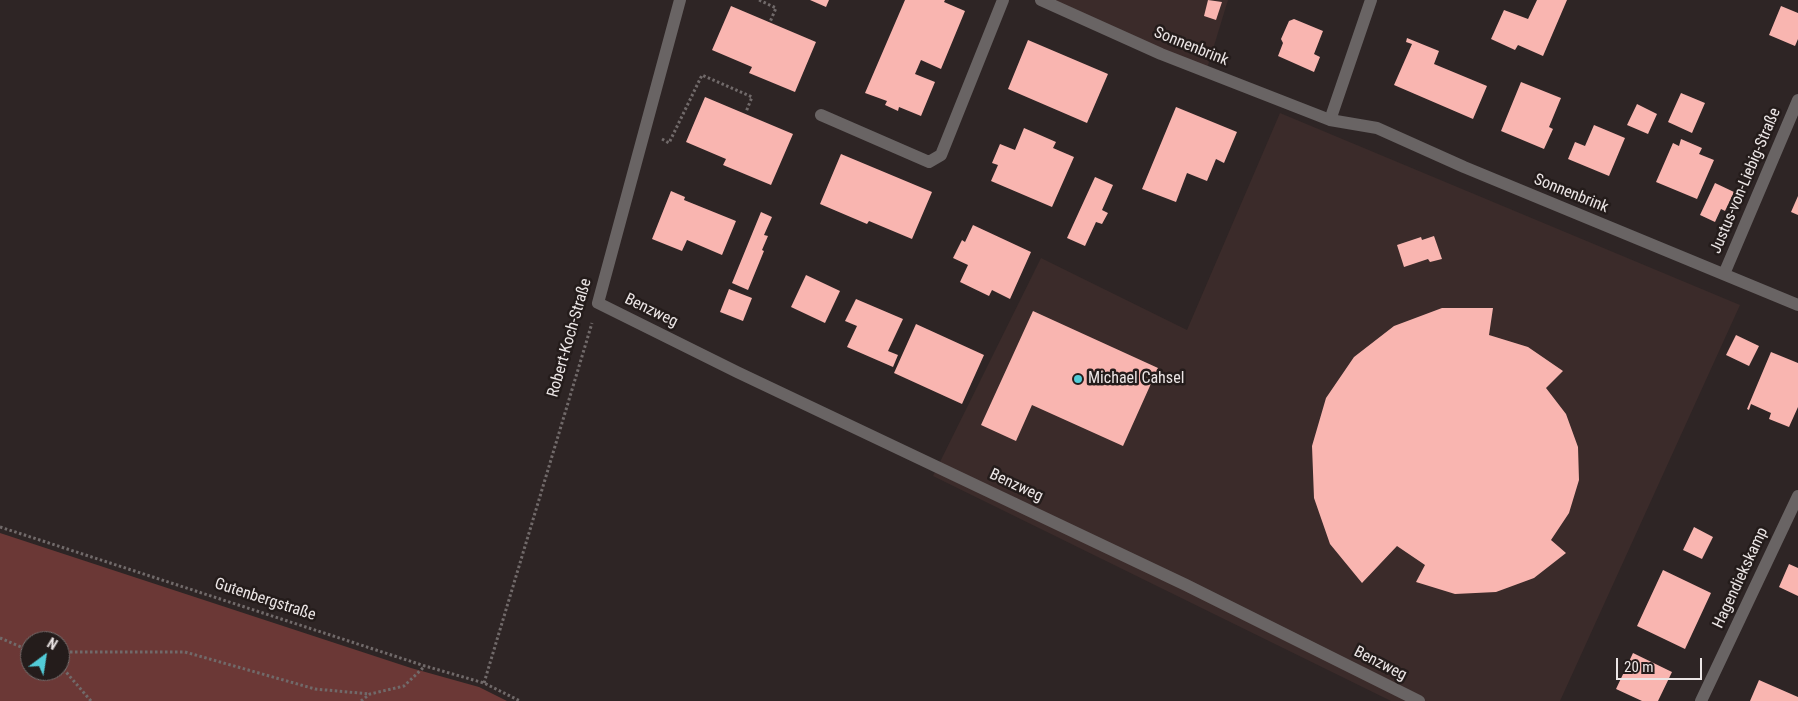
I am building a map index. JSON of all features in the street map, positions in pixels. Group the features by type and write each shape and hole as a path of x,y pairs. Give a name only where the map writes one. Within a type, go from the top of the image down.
{"street":[{"name":"Robert-Koch-Straße","path":"598,303 680,0"},
{"path":"821,115 929,162 941,155 1003,0"},
{"name":"Sonnenbrink","path":"1041,0 1161,54 1330,120 1378,128 1464,167 1798,305"},
{"path":"1330,120 1371,0"},
{"name":"Justus-von-Liebig-Straße","path":"1724,274 1798,100"},
{"name":"Benzweg","path":"598,303 738,372 1186,585 1419,701"},
{"name":"Hagendiekskamp","path":"1701,701 1798,496"}],"path":[{"path":"759,0 776,8 770,22"},
{"path":"645,130 669,143 702,75 752,97 746,112"},
{"name":"Robert-Koch-Straße","path":"484,683 598,303"},
{"name":"Gutenbergstraße","path":"0,527 425,666 484,683 520,701"},
{"path":"0,638 20,647"},
{"path":"70,652 185,652 315,689 370,694 404,686 425,666"},
{"path":"70,677 91,701"},
{"path":"361,701 370,694"}],"shaded area":[{"path":"1048,0 1228,0 1206,72"},
{"path":"1280,113 1740,305 1560,701 1391,701 933,476 1041,258 1187,330"},
{"path":"0,533 411,668 479,687 507,701 0,701"}],"building":[{"path":"810,0 829,0 826,7"},
{"path":"905,0 945,0 944,2 965,11 941,69 921,60 915,74 935,82 921,116 899,107 898,111 885,105 887,101 865,93"},
{"path":"1208,0 1222,2 1216,20 1204,16"},
{"path":"1537,0 1567,0 1543,56 1518,45 1515,50 1491,39 1504,10 1528,19"},
{"path":"731,6 816,42 795,92 749,73 752,67 712,50"},
{"path":"1781,6 1798,13 1798,39 1795,46 1769,35"},
{"path":"1294,19 1323,31 1314,54 1320,57 1314,72 1278,56 1283,43 1281,39 1289,21"},
{"path":"1407,38 1439,51 1434,64 1487,86 1473,119 1394,85 1412,44 1406,42"},
{"path":"1028,40 1108,74 1087,123 1008,89"},
{"path":"1521,82 1561,98 1549,127 1553,129 1544,149 1501,131"},
{"path":"1681,93 1705,103 1692,133 1668,122"},
{"path":"705,97 793,134 771,185 723,165 726,159 686,142"},
{"path":"1637,104 1657,114 1648,134 1627,125"},
{"path":"1176,107 1237,132 1224,163 1216,159 1207,181 1187,173 1176,202 1142,189"},
{"path":"1594,125 1625,138 1609,176 1568,159 1575,142 1585,146"},
{"path":"1024,128 1056,142 1053,148 1074,157 1052,207 991,181 998,165 992,163 1000,144 1015,150"},
{"path":"1681,139 1702,148 1699,154 1714,160 1697,199 1656,182 1673,143 1679,146"},
{"path":"841,154 932,192 912,239 869,221 867,224 820,204"},
{"path":"1095,177 1113,185 1102,210 1108,213 1102,224 1096,222 1085,246 1067,238"},
{"path":"1715,183 1734,192 1725,211 1721,209 1715,222 1700,215"},
{"path":"671,191 685,197 684,200 736,221 722,255 687,240 682,251 652,239"},
{"path":"1798,196 1798,215 1791,212"},
{"path":"761,212 772,217 764,235 768,236 762,250 764,251 748,290 732,283"},
{"path":"973,225 1031,252 1010,299 992,290 989,296 960,282 968,265 953,258 962,240 965,242"},
{"path":"1434,236 1442,259 1430,262 1428,259 1404,267 1397,245 1421,237 1422,240"},
{"path":"806,275 840,291 825,323 791,307"},
{"path":"729,289 752,298 743,321 720,312"},
{"path":"856,299 903,319 888,351 898,355 893,367 847,347 857,326 845,321"},
{"path":"1442,308 1493,308 1489,335 1528,347 1563,371 1546,388 1566,414 1578,447 1579,480 1569,513 1551,540 1566,553 1534,578 1496,592 1455,594 1416,582 1425,565 1397,546 1362,583 1330,544 1314,498 1312,446 1326,398 1354,357 1394,326"},
{"name":"Michael Cahsel","path":"1033,311 1158,368 1123,446 1032,405 1016,441 981,425"},
{"path":"916,324 984,355 962,404 894,373"},
{"path":"1736,335 1759,346 1749,366 1726,355"},
{"path":"1771,352 1798,363 1798,407 1789,427 1769,419 1771,413 1751,404 1749,410 1747,409"},
{"path":"1694,527 1713,537 1702,559 1683,550"},
{"path":"1789,564 1798,568 1798,596 1779,587"},
{"path":"1663,570 1711,593 1685,649 1637,626"},
{"path":"1633,653 1672,672 1658,701 1642,701 1616,689"},
{"path":"1759,680 1798,697 1798,701 1750,701"}],"place":[{"name":"Michael Cahsel","path":"1078,379"}]}
